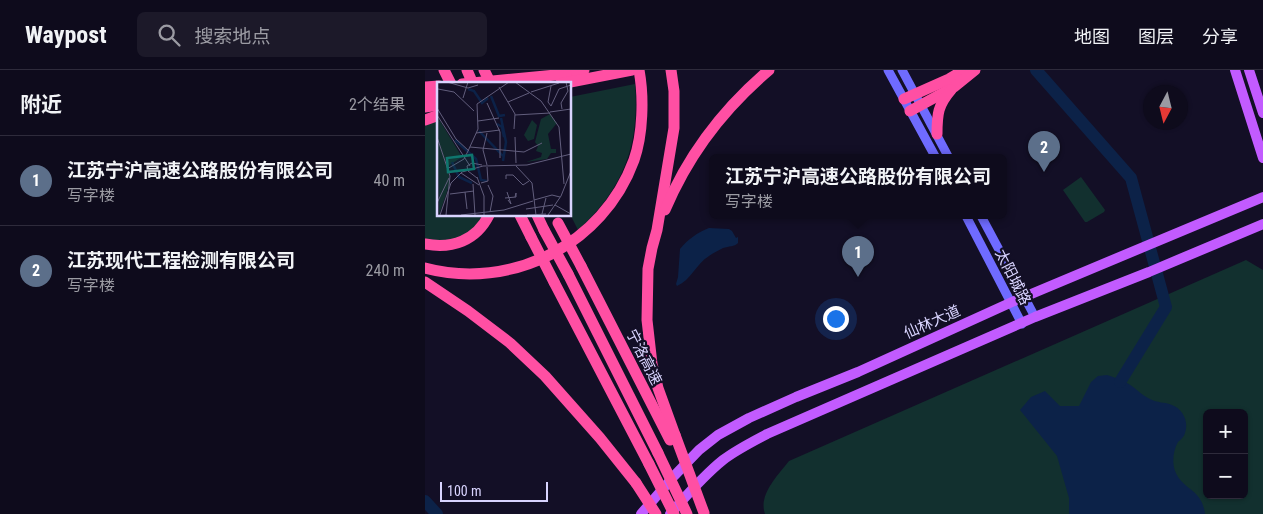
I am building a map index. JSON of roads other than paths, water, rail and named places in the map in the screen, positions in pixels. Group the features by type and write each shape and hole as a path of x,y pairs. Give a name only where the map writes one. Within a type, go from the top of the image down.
{"highway":[{"path":"444,70 450,82"},
{"path":"467,70 472,82"},
{"path":"484,70 490,82"},
{"path":"502,82 563,79 584,70"},
{"path":"425,268 449,273 468,274 490,274 512,270 559,251 579,238 599,219 614,199 634,160 641,121 642,97 639,70"},
{"path":"671,70 675,91 674,128 657,230 648,269 647,320 652,364 672,438"},
{"path":"657,230 670,197 697,148 723,114 748,87 769,70"},
{"path":"904,99 949,79 964,70"},
{"path":"937,134 938,110 945,98 954,87 975,70"},
{"path":"535,82 629,71"},
{"path":"571,88 629,71"},
{"path":"910,111 954,87"},
{"path":"425,120 437,116"},
{"path":"425,244 452,245 465,240 484,225 488,216"},
{"path":"520,216 649,464 672,514"},
{"name":"宁洛高速","path":"537,216 687,514"},
{"name":"宁洛高速","path":"556,219 672,438 704,514"},
{"path":"425,282 468,311 510,343 545,376 600,438 636,483 656,514"}],"main road":[{"path":"1235,70 1263,158"},
{"path":"1249,70 1263,114"},
{"name":"仙林大道","path":"641,514 693,456 718,435 749,418 874,365 1012,302 1263,197"},
{"path":"672,514 706,475 724,460 742,447 782,427 1035,317 1263,224"}],"street":[{"path":"888,70 934,154"},
{"path":"903,70 947,154"},
{"name":"太阳城路","path":"968,219 1022,324"},
{"name":"太阳城路","path":"983,219 1035,317"}],"water":[{"path":"709,228 729,229 736,238 738,237 738,243 723,248 704,259 686,280 677,286 680,249 686,242"},
{"path":"1107,375 1119,379 1153,400 1176,407 1182,413 1186,420 1186,429 1184,436 1178,442 1175,449 1173,464 1178,478 1200,499 1205,514 1069,514 1069,498 1057,456 1020,410 1031,397 1045,391 1060,406 1079,406 1091,382 1098,376"}],"waterway":[{"path":"1036,70 1131,178 1166,307 1120,382"},
{"path":"425,501 437,514"}],"place":[{"name":"江苏现代工程检测有限公司","path":"1044,172"},
{"name":"江苏宁沪高速公路股份有限公司","path":"858,277"}]}
